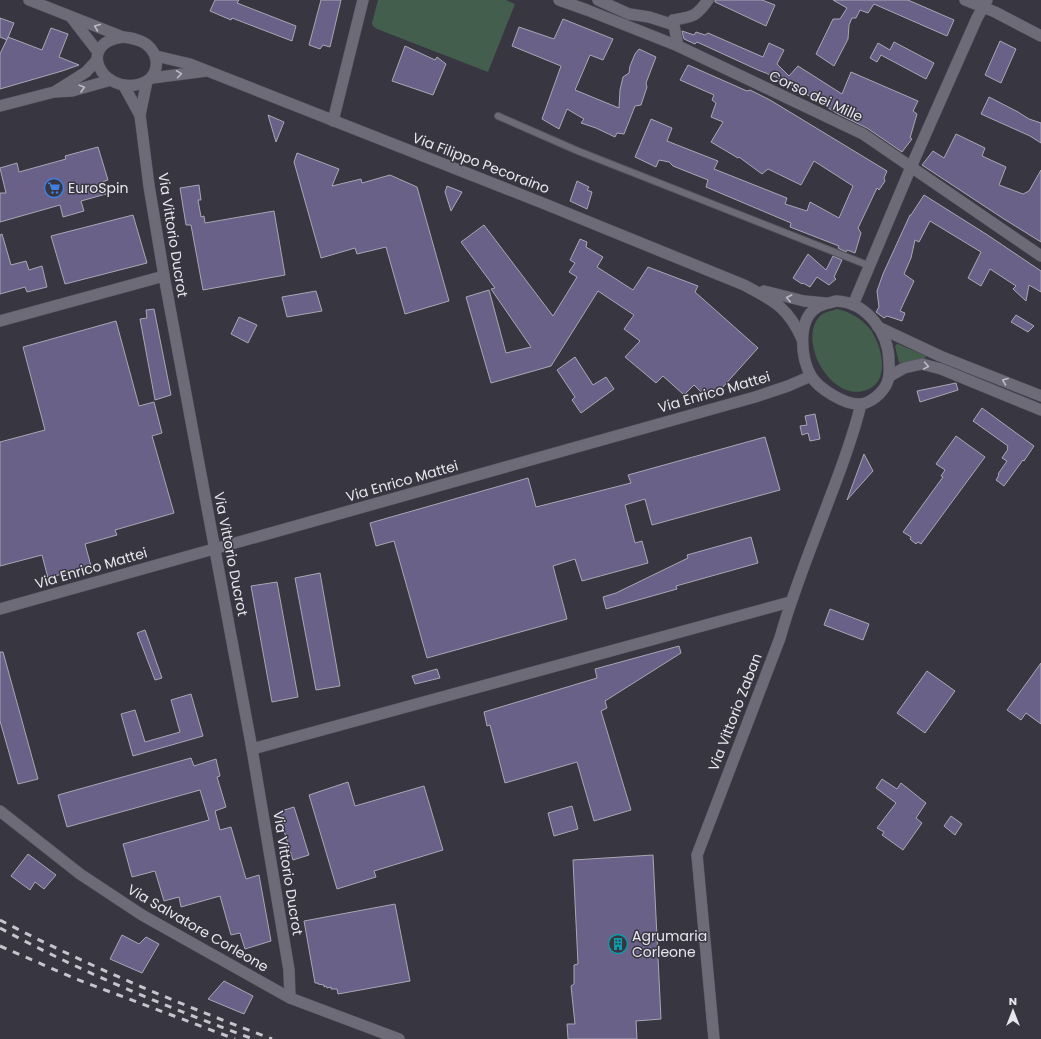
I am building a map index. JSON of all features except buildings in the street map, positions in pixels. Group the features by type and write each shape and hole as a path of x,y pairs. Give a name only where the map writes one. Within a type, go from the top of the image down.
{"street":[{"path":"29,0 44,3 70,16 123,37 135,39 146,44 152,50 156,56 156,70 150,80 140,115"},
{"path":"333,121 363,0"},
{"name":"Corso dei Mille","path":"559,0 678,46 863,134 1041,256"},
{"path":"587,10 595,0"},
{"path":"598,0 629,14 649,17 674,25"},
{"path":"678,46 673,20 694,16 702,9 708,0"},
{"path":"965,0 985,4 995,12 1041,36"},
{"path":"853,304 911,167 985,4"},
{"path":"70,16 98,56 98,66 102,72 111,80 124,86 140,115"},
{"path":"54,92 86,72 98,56 106,41 123,37"},
{"name":"Via Filippo Pecoraino","path":"156,56 190,64 545,204 744,285 770,299 788,313 796,324 802,339"},
{"name":"Via Filippo Pecoraino","path":"124,86 139,84 150,80 206,71"},
{"path":"0,106 54,92 72,91 111,80"},
{"name":"Via Vittorio Ducrot","path":"140,115 149,186 164,276 252,750 289,970 290,998"},
{"path":"0,321 164,276"},
{"name":"Via Filippo Pecoraino","path":"744,285 804,302 828,303"},
{"path":"836,301 843,301 853,304 867,312 886,340 889,353 890,376 883,391 873,399 860,404 849,402 826,392 811,376 804,354 802,339 804,326 810,314 816,308 836,301"},
{"path":"878,327 940,356 1041,396"},
{"path":"890,376 904,368 922,364 941,369 1041,410"},
{"name":"Via Enrico Mattei","path":"0,609 756,397 811,376"},
{"name":"Via Vittorio Zaban","path":"714,1039 698,855 780,638 790,602 846,455 856,424 860,404"},
{"path":"252,750 790,602"},
{"name":"Via Salvatore Corleone","path":"0,811 80,874 142,915 290,998 399,1039"}],"lane":[{"path":"498,116 578,151 870,266"}],"green space":[{"path":"378,0 506,0 515,4 488,72 377,29 372,23"},
{"path":"837,309 851,314 863,322 870,329 878,343 882,360 882,369 876,384 869,389 856,392 843,388 831,380 815,355 812,340 814,327 820,316"},
{"path":"897,344 926,356 925,359 899,363 895,346"}],"railway":[{"path":"0,920 134,984 272,1039"},
{"path":"0,928 93,974 253,1039"},
{"path":"0,946 76,979 235,1039"}],"place":[{"name":"EuroSpin","path":"54,188"},
{"name":"Agrumaria Corleone","path":"618,944"}]}
